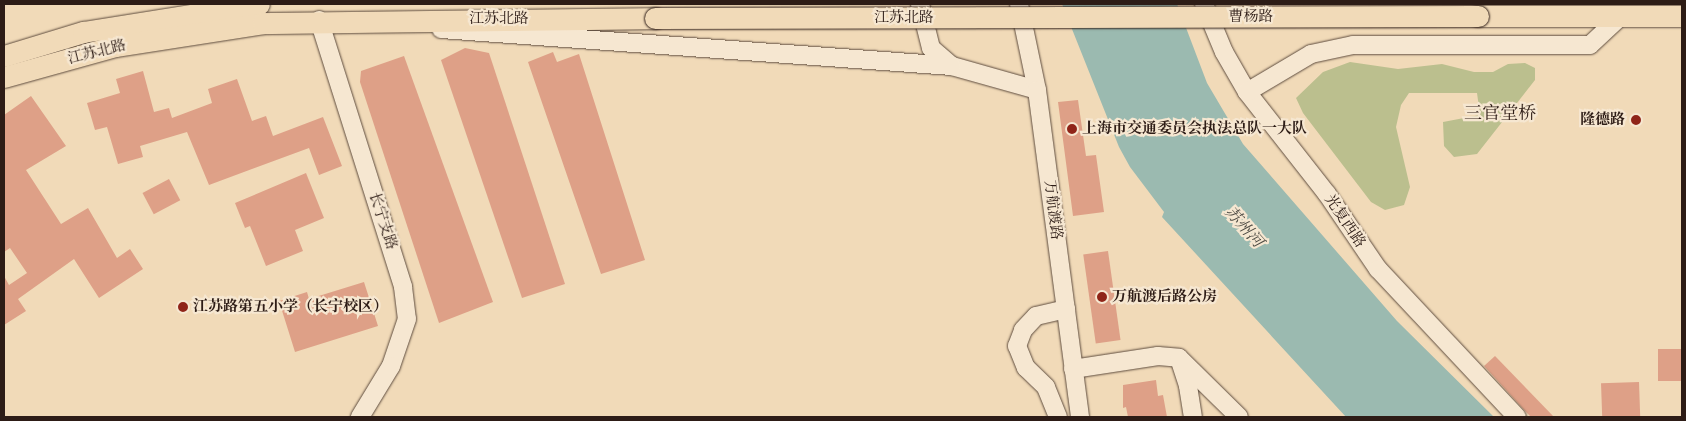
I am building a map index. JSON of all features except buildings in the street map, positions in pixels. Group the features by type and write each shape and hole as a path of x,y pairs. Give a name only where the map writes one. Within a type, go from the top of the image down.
{"main road":[{"name":"江苏北路","path":"4,56 83,32 258,4"},
{"name":"曹杨路","path":"1000,18 1682,16"},
{"name":"江苏北路","path":"4,77 115,46 263,23 319,20 1000,18"}],"street":[{"path":"920,4 931,48 952,66"},
{"name":"万航渡路","path":"1019,4 1037,90 1080,417"},
{"name":"光复西路","path":"1204,4 1224,52 1247,92 1327,194 1388,281 1517,417"},
{"name":"长宁支路","path":"319,20 403,287 407,319 391,366 360,417"},
{"path":"1247,92 1311,54 1344,47 1590,45 1617,20"},
{"path":"388,25 952,66 1037,90"},
{"path":"1058,417 1046,387 1026,368 1017,346 1023,330 1036,316 1066,309"},
{"path":"1074,369 1158,356 1179,358 1239,417"},
{"path":"1179,358 1188,386 1193,417"}],"green space":[{"path":"1350,62 1398,69 1442,64 1474,72 1493,72 1508,64 1525,63 1535,68 1535,80 1477,154 1454,157 1444,146 1443,122 1480,115 1477,93 1409,93 1401,105 1396,127 1410,187 1404,205 1385,210 1371,202 1303,113 1296,98 1323,72"}],"water":[{"name":"苏州河","path":"1062,4 1177,4 1207,83 1243,144 1397,321 1494,417 1346,417 1162,217 1164,212 1130,167 1119,147"}],"place":[{"name":"隆德路","path":"1636,120"},
{"name":"上海市交通委员会执法总队一大队","path":"1072,129"},
{"name":"万航渡后路公房","path":"1102,297"},
{"name":"江苏路第五小学（长宁校区）","path":"183,307"}],"district":[{"name":"三官堂桥","path":"1500,114"}]}
